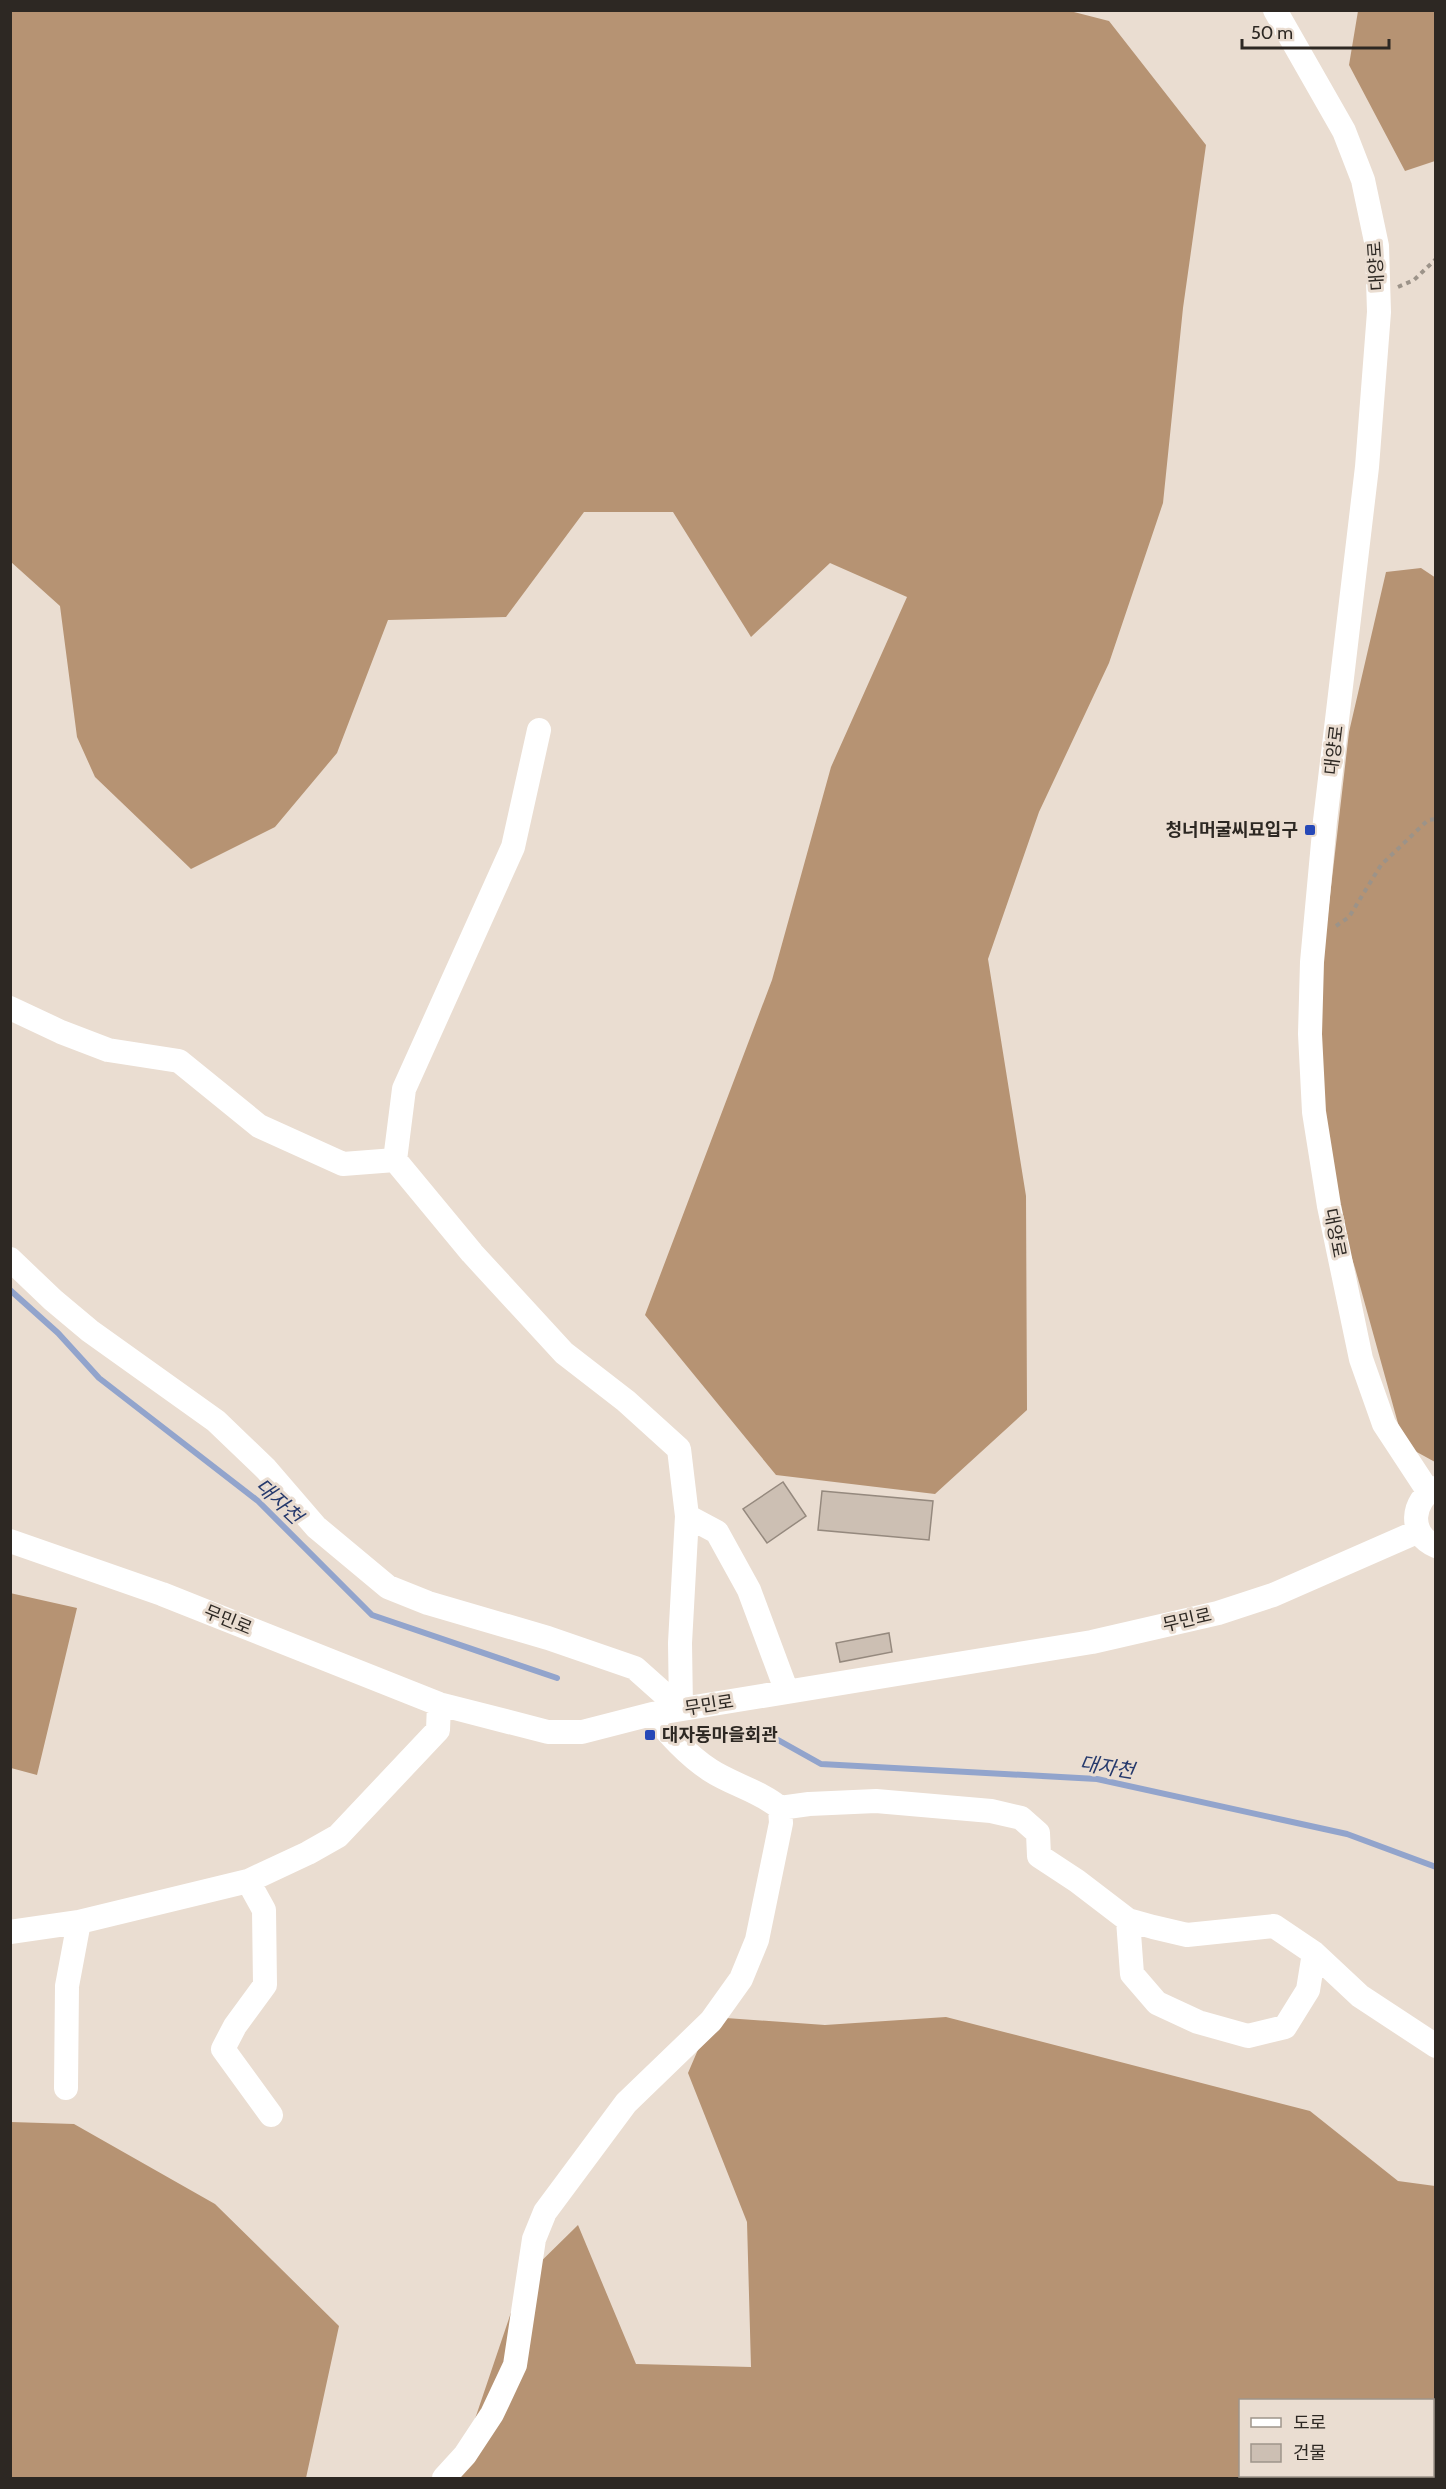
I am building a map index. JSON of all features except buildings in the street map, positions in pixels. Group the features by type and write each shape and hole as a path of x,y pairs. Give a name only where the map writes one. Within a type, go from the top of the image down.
{"street":[{"name":"대양로","path":"1275,10 1344,131 1363,180 1377,246 1379,312 1367,467 1314,939 1310,1034 1314,1112 1329,1206 1361,1359 1384,1424 1432,1489 1417,1507 1415,1516 1427,1538"},
{"path":"538,730 513,847 404,1089 395,1160 472,1252 564,1353 627,1401 680,1449 687,1516 680,1643 681,1709"},
{"path":"10,1008 61,1032 108,1050 179,1061 259,1126 344,1164 395,1160"},
{"path":"10,1259 53,1300 90,1330 216,1421 266,1469 316,1527 388,1587 635,1668 681,1709"},
{"path":"687,1516 717,1532 749,1590 787,1692"},
{"name":"무민로","path":"10,1541 162,1594 439,1704 548,1732 582,1732 652,1714 1092,1642 1218,1613 1427,1538"},
{"path":"10,1932 79,1922 248,1881 308,1853 338,1836 438,1730 439,1704"},
{"path":"444,2478 465,2455 492,2414 515,2365 534,2239 545,2212 626,2103 711,2021 741,1979 757,1940 781,1823 780,1808 771,1800 740,1787 708,1769 676,1741 652,1714"},
{"path":"780,1808 809,1804 876,1801 991,1811 1021,1818 1038,1833 1040,1856 1128,1920 1187,1935 1274,1926 1314,1953 1360,1996 1436,2046"},
{"path":"248,1881 264,1910 265,1985 235,2026 223,2049 271,2115"},
{"path":"1128,1920 1132,1974 1157,2003 1198,2022 1248,2036 1286,2027 1308,1990 1314,1953"},
{"path":"66,2088 67,1986 79,1922"}],"path":[{"path":"1378,295 1414,280 1436,259"},
{"path":"1314,939 1350,917 1381,865 1428,820 1436,819"}],"shaded area":[{"path":"11,11 1070,11 1109,21 1206,145 1183,308 1163,503 1109,663 1039,812 988,959 1026,1196 1027,1410 935,1494 776,1475 645,1315 772,980 831,767 907,597 830,563 751,637 673,512 584,512 506,617 388,620 337,753 275,827 191,869 95,777 77,737 60,606 11,562"},
{"path":"1358,11 1435,11 1435,161 1405,171 1349,65"},
{"path":"1421,568 1436,578 1435,1462 1404,1445 1355,1268 1305,1112 1349,732 1386,572"},
{"path":"10,1593 77,1608 37,1775 11,1768"},
{"path":"712,2017 825,2025 946,2017 1310,2111 1398,2181 1435,2186 1435,2478 455,2478 522,2280 578,2225 636,2364 751,2367 747,2222 688,2073"},
{"path":"11,2122 74,2124 215,2204 339,2326 306,2478 11,2478"}],"waterway":[{"name":"대자천","path":"10,1290 58,1333 99,1378 258,1501 372,1615 557,1678"},
{"name":"대자천","path":"771,1736 821,1764 1097,1779 1347,1834 1436,1867"}],"place":[{"name":"청너머굴씨묘입구","path":"1310,830"},
{"name":"대자동마을회관","path":"650,1735"}]}
